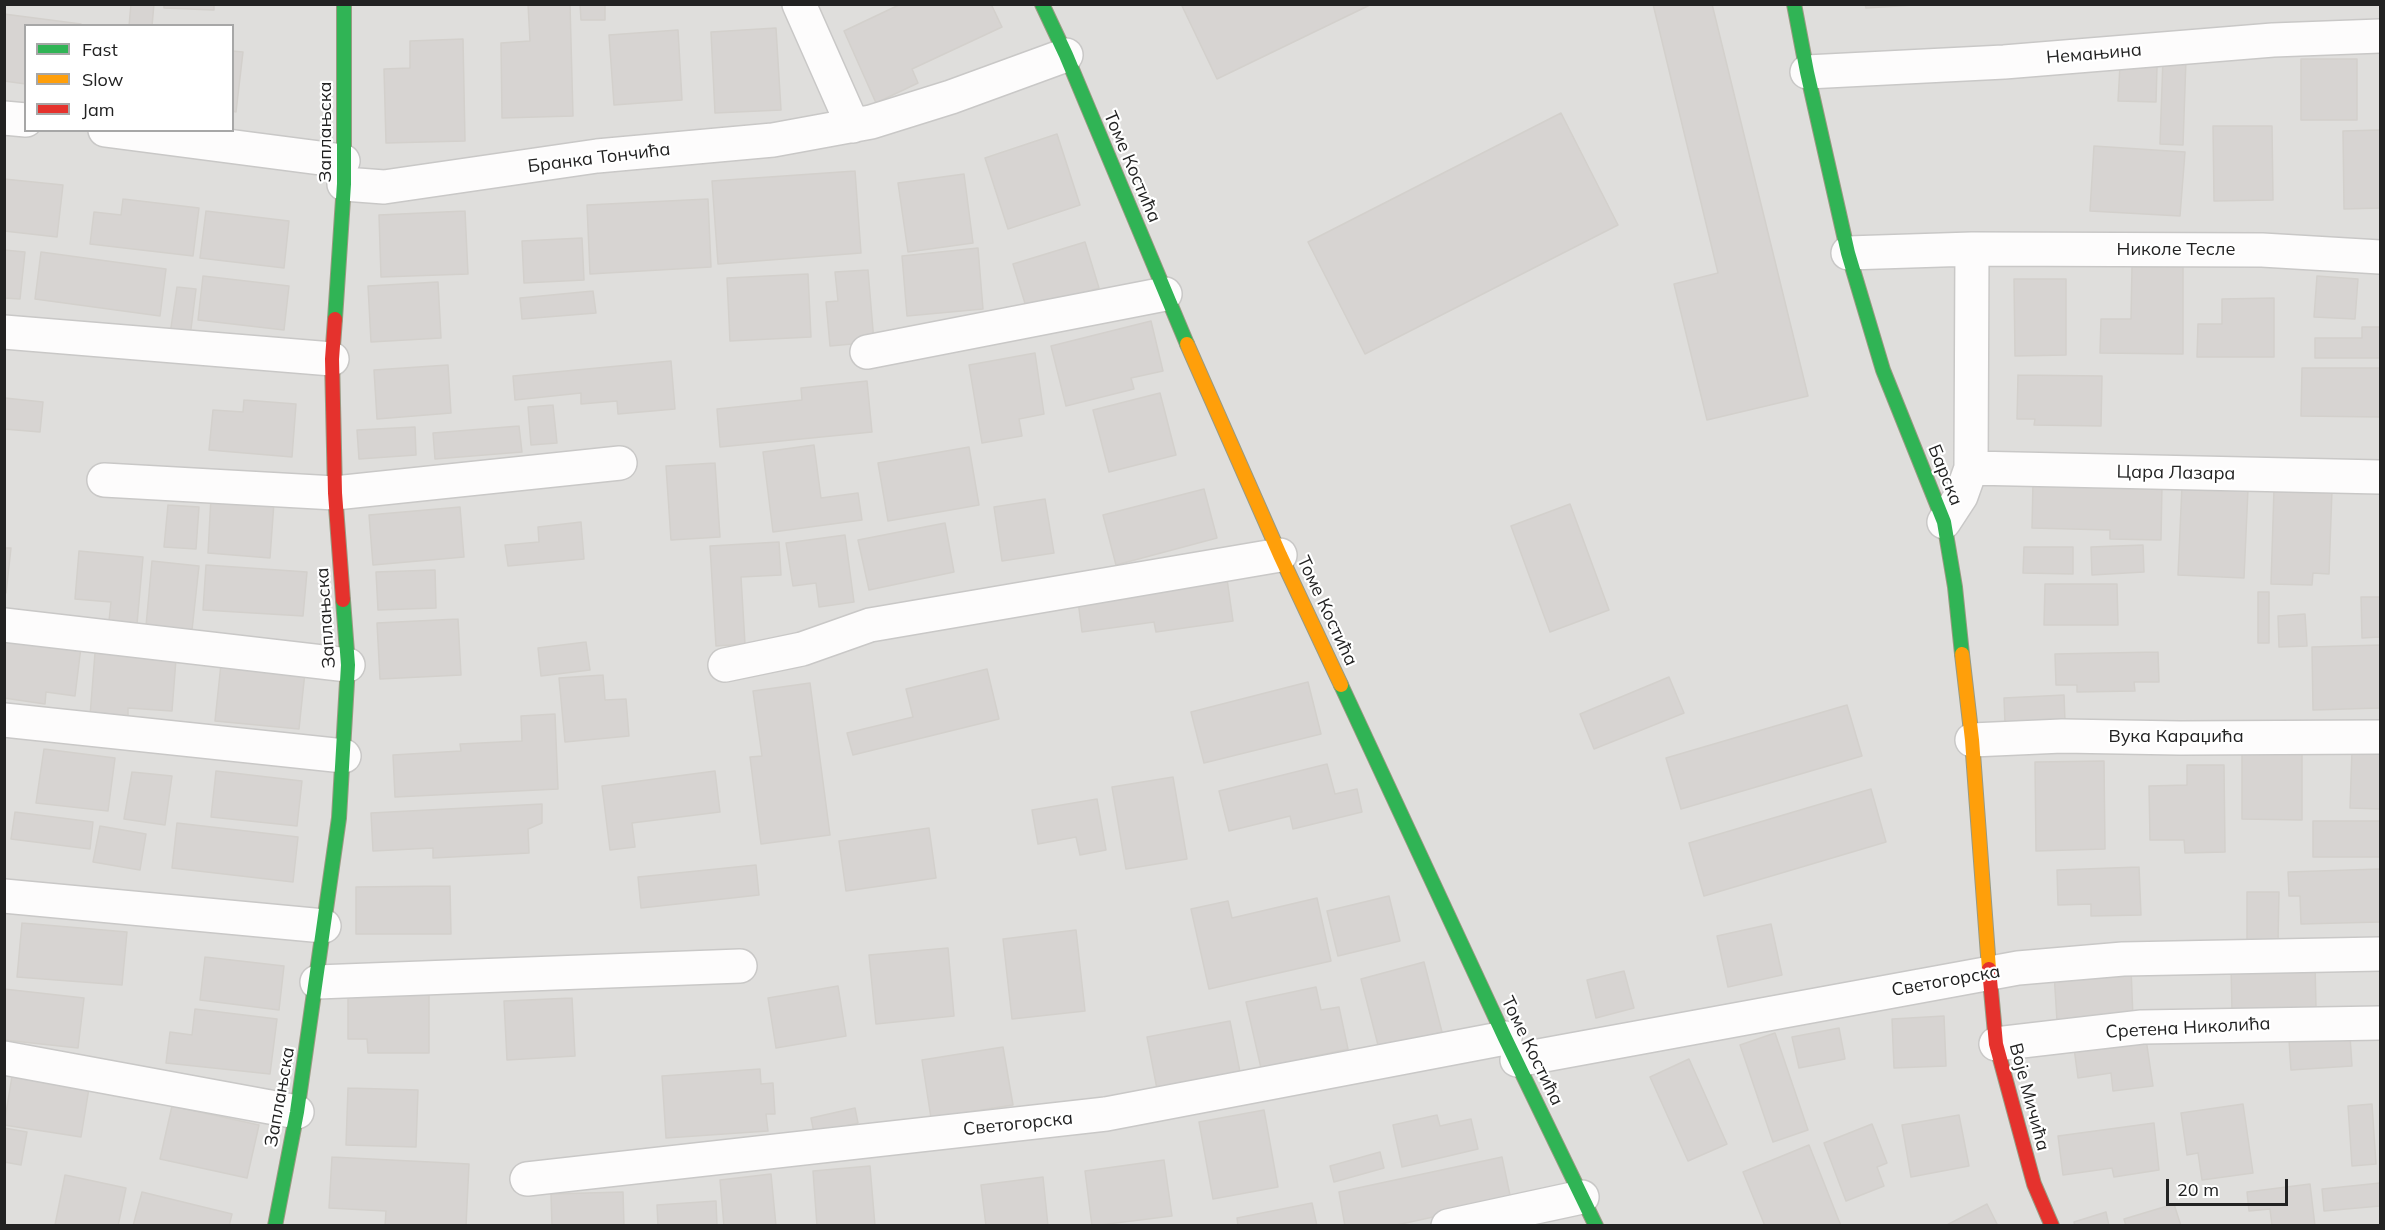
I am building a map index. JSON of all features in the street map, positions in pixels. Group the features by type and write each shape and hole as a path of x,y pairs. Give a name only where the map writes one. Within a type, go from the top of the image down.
{"street":[{"name":"Заплањска","path":"275,1226 297,1112 317,982 339,818 344,756 348,665 335,494 332,359 344,173 344,4"},
{"path":"799,4 853,126"},
{"name":"Томе Костића","path":"1042,4 1281,555 1596,1226"},
{"name":"Барска","path":"1794,4 1848,253 1883,370 1944,522 1955,586 1972,740 1989,973"},
{"name":"Немањина","path":"1807,72 2004,62 2274,40 2380,36"},
{"name":"Бранка Тончића","path":"116,132 344,173 384,187 597,156 773,140 853,126 951,97 1066,55"},
{"path":"4,118 24,120"},
{"path":"1944,522 1961,496 1971,468 1972,249"},
{"name":"Николе Тесле","path":"1848,253 1972,249 2262,250 2380,257"},
{"path":"867,352 1166,294"},
{"path":"4,332 332,359"},
{"path":"104,480 335,494 620,464"},
{"name":"Цара Лазара","path":"1971,468 2380,477"},
{"path":"724,665 802,649 870,625 1281,555"},
{"path":"4,625 348,665"},
{"path":"4,720 344,756"},
{"name":"Вука Караџића","path":"1972,740 2062,736 2380,737"},
{"path":"4,896 324,926"},
{"name":"Светогорска","path":"527,1179 1106,1114 2018,968 2123,959 2380,954"},
{"path":"317,982 740,966"},
{"name":"Воје Мичића","path":"1989,973 1996,1044 2034,1184 2052,1226"},
{"name":"Сретена Николића","path":"1996,1044 2142,1027 2380,1023"},
{"path":"4,1058 297,1112"},
{"path":"1449,1226 1582,1197"}],"shaded area":[{"path":"5,5 2380,5 2380,1225 5,1225"}],"building":[{"path":"131,4 154,4 152,24 129,24"},
{"path":"164,4 214,4 214,10 164,8"},
{"path":"528,4 570,4 573,116 502,118 501,43 530,41"},
{"path":"580,4 605,4 605,20 581,20"},
{"path":"901,4 991,4 1002,27 912,69 918,83 876,103 844,31"},
{"path":"1186,4 1372,4 1217,79 1182,6"},
{"path":"1653,4 1712,4 1808,396 1707,420 1674,284 1718,273"},
{"path":"1865,4 1930,4 1866,8"},
{"path":"4,14 81,24 24,24 24,84 4,81"},
{"path":"776,28 781,110 715,113 711,32"},
{"path":"678,30 682,100 614,105 609,35"},
{"path":"463,39 465,141 386,143 384,69 410,68 410,41"},
{"path":"234,51 243,52 236,112 234,112"},
{"path":"2163,58 2186,59 2183,145 2160,144"},
{"path":"2301,59 2357,59 2357,120 2301,120"},
{"path":"2120,66 2157,67 2156,102 2118,101"},
{"path":"1561,113 1618,225 1365,354 1308,242"},
{"path":"2213,126 2272,126 2273,200 2214,201"},
{"path":"2380,130 2380,208 2344,209 2343,131"},
{"path":"1057,134 1080,205 1008,229 985,158"},
{"path":"2094,146 2185,152 2180,216 2090,211"},
{"path":"855,171 861,253 718,264 712,181"},
{"path":"964,174 973,243 908,252 898,183"},
{"path":"4,179 63,185 57,237 4,231"},
{"path":"123,199 199,208 193,256 90,244 94,212 121,215"},
{"path":"708,199 711,267 590,274 587,205"},
{"path":"206,211 289,221 284,268 200,258"},
{"path":"465,211 468,274 381,277 379,215"},
{"path":"582,238 584,280 524,283 522,241"},
{"path":"1085,242 1099,288 1027,310 1013,264"},
{"path":"978,248 983,309 907,316 902,256"},
{"path":"4,250 25,252 20,299 4,298"},
{"path":"41,252 166,269 160,316 35,299"},
{"path":"2132,267 2183,267 2183,354 2100,353 2101,319 2131,319"},
{"path":"868,270 874,342 830,346 826,302 838,301 835,272"},
{"path":"808,274 811,337 730,341 727,278"},
{"path":"203,276 289,286 284,330 198,320"},
{"path":"2317,276 2358,279 2355,319 2314,317"},
{"path":"2014,279 2066,279 2066,355 2015,356"},
{"path":"438,282 441,338 371,342 368,286"},
{"path":"177,287 196,289 190,337 170,334"},
{"path":"593,291 596,313 522,319 520,298"},
{"path":"2274,298 2274,357 2197,357 2198,324 2222,324 2222,299"},
{"path":"1151,321 1163,371 1131,378 1134,389 1066,406 1051,346"},
{"path":"2362,327 2380,327 2380,358 2315,358 2315,338 2362,338"},
{"path":"1035,353 1044,414 1019,419 1022,436 982,443 969,365"},
{"path":"671,361 675,409 618,414 617,401 581,404 581,393 515,400 513,376"},
{"path":"448,365 451,413 377,419 374,370"},
{"path":"2302,368 2380,368 2380,417 2301,416"},
{"path":"2018,375 2102,376 2101,426 2034,425 2035,419 2017,419"},
{"path":"867,381 872,432 720,447 717,409 802,400 801,388"},
{"path":"1160,393 1176,455 1109,472 1093,410"},
{"path":"5,398 43,402 40,432 4,429"},
{"path":"244,400 296,404 292,457 209,450 213,410 243,412"},
{"path":"553,405 557,443 531,445 528,407"},
{"path":"519,426 522,452 435,459 433,433"},
{"path":"415,427 416,455 359,459 357,430"},
{"path":"814,445 821,498 858,493 862,520 773,532 763,452"},
{"path":"969,447 979,505 888,521 878,463"},
{"path":"715,463 720,537 671,540 666,466"},
{"path":"2033,483 2162,485 2161,540 2110,539 2110,530 2032,528"},
{"path":"2182,486 2248,489 2244,578 2178,575"},
{"path":"1204,489 1217,538 1116,565 1103,515"},
{"path":"2274,489 2332,490 2329,574 2313,573 2312,585 2271,584"},
{"path":"211,497 274,502 270,558 208,553"},
{"path":"1045,499 1054,553 1002,561 994,507"},
{"path":"1570,504 1609,610 1550,632 1511,526"},
{"path":"168,505 199,507 196,549 164,547"},
{"path":"460,507 464,557 373,565 369,515"},
{"path":"581,522 584,559 508,566 505,545 539,542 538,527"},
{"path":"945,523 954,572 869,590 858,540"},
{"path":"845,535 854,602 819,607 816,583 793,586 786,543"},
{"path":"779,542 781,575 741,577 745,644 716,646 710,546"},
{"path":"2143,545 2144,572 2092,575 2091,547"},
{"path":"2024,547 2073,547 2073,574 2023,573"},
{"path":"4,548 11,548 6,593 4,593"},
{"path":"79,551 143,557 137,624 109,621 111,602 75,599"},
{"path":"152,561 199,566 192,630 146,626"},
{"path":"206,565 307,572 303,616 203,610"},
{"path":"435,570 436,608 378,610 376,572"},
{"path":"1227,579 1233,621 1156,632 1154,622 1082,632 1078,601"},
{"path":"2045,584 2117,584 2118,625 2044,625"},
{"path":"2258,592 2269,592 2269,643 2258,643"},
{"path":"2361,597 2380,597 2380,637 2362,638"},
{"path":"2305,614 2307,646 2279,647 2278,616"},
{"path":"458,619 461,675 380,679 377,623"},
{"path":"4,637 81,647 75,696 46,692 45,704 4,698"},
{"path":"586,642 590,670 541,676 538,648"},
{"path":"2380,645 2380,708 2313,710 2312,647"},
{"path":"2158,652 2159,682 2134,682 2135,691 2077,692 2077,685 2056,685 2055,654"},
{"path":"95,653 176,659 172,711 128,708 128,719 90,716"},
{"path":"221,664 305,672 299,729 215,721"},
{"path":"987,669 999,719 853,755 847,733 913,717 906,689"},
{"path":"603,675 605,700 626,699 629,736 565,742 559,678"},
{"path":"1669,677 1684,713 1594,749 1580,714"},
{"path":"1308,682 1321,734 1204,763 1191,712"},
{"path":"810,683 830,835 761,844 750,757 762,756 753,691"},
{"path":"2064,695 2065,722 2005,724 2004,698"},
{"path":"1847,705 1862,756 1681,809 1666,758"},
{"path":"555,714 558,789 395,797 393,755 461,751 460,744 522,741 521,716"},
{"path":"44,749 115,758 108,811 36,803"},
{"path":"2352,751 2380,752 2380,809 2350,808"},
{"path":"2242,752 2302,753 2302,820 2242,819"},
{"path":"2104,761 2105,849 2036,851 2035,762"},
{"path":"1327,764 1335,794 1357,789 1362,812 1293,829 1290,816 1229,831 1219,791"},
{"path":"2187,765 2224,765 2225,852 2185,853 2184,840 2150,840 2149,786 2187,785"},
{"path":"216,771 302,781 297,826 211,817"},
{"path":"715,771 720,812 632,823 635,847 610,850 602,786"},
{"path":"132,772 172,776 165,825 124,819"},
{"path":"1173,777 1187,859 1126,869 1112,787"},
{"path":"1871,789 1886,842 1704,896 1689,843"},
{"path":"1097,799 1106,850 1080,855 1076,837 1038,844 1032,810"},
{"path":"542,804 542,823 528,829 529,853 433,858 433,848 373,851 371,813"},
{"path":"15,812 93,822 90,849 11,839"},
{"path":"2313,821 2380,821 2380,857 2313,857"},
{"path":"177,823 298,837 293,882 172,868"},
{"path":"100,826 146,834 140,870 93,862"},
{"path":"929,828 936,878 846,891 839,841"},
{"path":"756,865 759,895 641,908 638,877"},
{"path":"2139,867 2141,915 2091,916 2091,904 2058,905 2057,870"},
{"path":"2380,869 2380,922 2301,924 2300,896 2289,896 2288,872"},
{"path":"450,886 451,934 356,934 356,887"},
{"path":"2247,892 2279,892 2278,942 2247,942"},
{"path":"1389,896 1400,941 1338,956 1327,911"},
{"path":"1317,898 1331,961 1209,989 1191,909 1228,901 1232,918"},
{"path":"22,923 127,932 122,985 17,977"},
{"path":"1771,924 1782,975 1728,987 1717,936"},
{"path":"1076,930 1085,1011 1012,1019 1003,939"},
{"path":"948,948 954,1016 876,1024 869,955"},
{"path":"205,957 284,966 279,1010 200,1000"},
{"path":"1424,962 1442,1032 1379,1049 1361,979"},
{"path":"2315,963 2316,1008 2232,1010 2231,966"},
{"path":"2131,968 2133,1018 2057,1021 2054,972"},
{"path":"1624,971 1634,1008 1596,1018 1587,980"},
{"path":"838,986 846,1036 776,1048 768,998"},
{"path":"1316,987 1321,1010 1339,1007 1348,1049 1261,1068 1246,1002"},
{"path":"4,989 84,998 78,1048 4,1040"},
{"path":"348,995 429,995 429,1053 368,1053 367,1039 348,1039"},
{"path":"572,998 575,1056 507,1060 504,1001"},
{"path":"195,1009 277,1019 270,1074 166,1063 170,1032 192,1035"},
{"path":"1944,1016 1946,1066 1894,1068 1892,1019"},
{"path":"1230,1021 1241,1077 1158,1094 1147,1037"},
{"path":"1839,1028 1845,1059 1799,1068 1792,1037"},
{"path":"1775,1033 1808,1130 1773,1142 1740,1045"},
{"path":"2350,1036 2352,1066 2291,1070 2289,1040"},
{"path":"2146,1039 2153,1086 2113,1091 2111,1073 2078,1078 2074,1048"},
{"path":"1003,1047 1013,1105 931,1118 922,1060"},
{"path":"1689,1059 1727,1144 1688,1161 1650,1077"},
{"path":"760,1069 761,1084 773,1083 775,1114 766,1114 768,1131 666,1138 662,1076"},
{"path":"13,1070 90,1082 81,1137 4,1125"},
{"path":"348,1088 418,1090 416,1147 346,1145"},
{"path":"2243,1104 2253,1173 2202,1180 2198,1153 2187,1155 2181,1113"},
{"path":"2372,1104 2376,1164 2352,1166 2348,1106"},
{"path":"172,1106 259,1125 247,1178 160,1159"},
{"path":"855,1108 858,1123 814,1133 811,1118"},
{"path":"1264,1110 1278,1187 1213,1199 1199,1122"},
{"path":"1437,1115 1440,1126 1471,1119 1478,1149 1402,1167 1393,1125"},
{"path":"1959,1115 1969,1166 1911,1177 1902,1125"},
{"path":"2154,1123 2159,1170 2114,1177 2112,1168 2063,1175 2058,1136"},
{"path":"1872,1124 1887,1163 1877,1167 1884,1186 1846,1201 1824,1143"},
{"path":"4,1128 27,1132 21,1165 4,1162"},
{"path":"1809,1145 1841,1226 1765,1226 1743,1172"},
{"path":"1380,1152 1384,1168 1334,1182 1330,1166"},
{"path":"332,1157 469,1164 466,1226 385,1226 386,1211 329,1208"},
{"path":"1502,1157 1511,1200 1392,1226 1345,1226 1339,1192"},
{"path":"1164,1160 1172,1216 1092,1226 1085,1171"},
{"path":"870,1166 875,1226 817,1226 813,1171"},
{"path":"771,1174 776,1226 724,1226 720,1180"},
{"path":"65,1175 126,1188 118,1226 55,1225"},
{"path":"1043,1177 1048,1226 986,1226 981,1185"},
{"path":"2380,1183 2380,1206 2324,1211 2322,1189"},
{"path":"2310,1184 2315,1226 2272,1226 2270,1209 2249,1211 2247,1192"},
{"path":"142,1192 232,1214 229,1226 133,1226"},
{"path":"623,1192 624,1226 552,1226 551,1194"},
{"path":"716,1201 717,1226 658,1226 657,1205"},
{"path":"1312,1203 1317,1226 1238,1226 1237,1218"},
{"path":"1987,1204 1998,1226 1945,1226"},
{"path":"2174,1204 2181,1226 2126,1226 2124,1219"},
{"path":"2106,1212 2109,1226 2075,1226 2074,1222"}],"traffic: fast":[{"path":"335,319 344,184 344,4"},
{"path":"1042,4 1066,55 1187,344"},
{"path":"1794,4 1848,253 1883,370 1944,522 1955,587 1962,654"},
{"path":"275,1226 297,1112 339,818 348,665 343,600"},
{"path":"1341,685 1505,1038 1596,1226"}],"traffic: slow":[{"path":"1187,344 1280,555 1341,685"},
{"path":"1962,654 1972,740 1989,969"}],"traffic: jam":[{"path":"335,319 332,359 335,493 343,600"},
{"path":"1989,969 1996,1044 2034,1184 2052,1226"}]}
